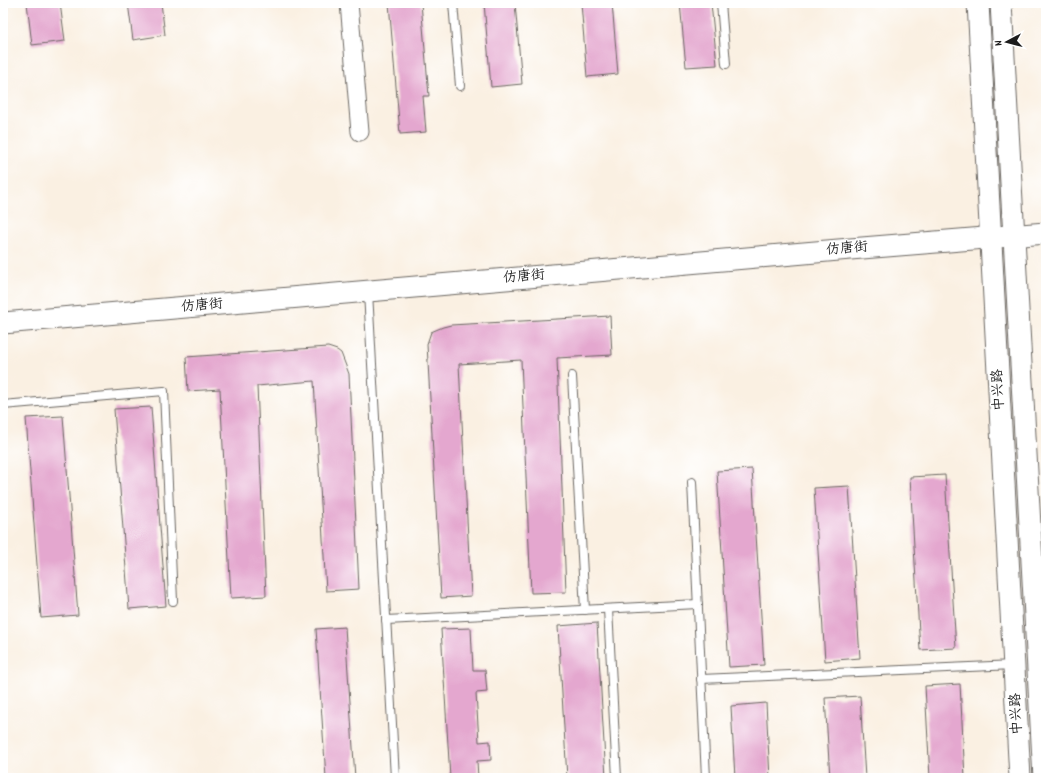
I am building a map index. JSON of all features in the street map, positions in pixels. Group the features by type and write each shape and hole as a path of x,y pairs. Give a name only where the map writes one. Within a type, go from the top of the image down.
{"street":[{"path":"349,3 360,132"},
{"name":"中兴路","path":"978,3 1020,778"},
{"name":"中兴路","path":"1001,3 1044,778"},
{"name":"仿唐街","path":"3,323 850,248 1046,233"}],"lane":[{"path":"453,3 460,86"},
{"path":"721,3 726,64"},
{"path":"368,291 395,778"},
{"path":"572,376 584,610"},
{"path":"3,405 164,391 173,601"},
{"path":"692,482 706,778"},
{"path":"386,620 698,604"},
{"path":"608,609 617,778"},
{"path":"701,679 1014,665"}],"building":[{"path":"27,3 60,3 65,41 32,45"},
{"path":"128,3 161,3 165,35 133,40"},
{"path":"389,3 421,3 429,96 423,96 426,132 400,134"},
{"path":"484,3 515,3 522,84 491,87"},
{"path":"581,3 612,3 618,74 587,77"},
{"path":"680,3 711,3 717,65 686,67"},
{"path":"610,316 612,355 557,358 566,592 531,593 521,360 459,364 471,596 441,598 427,344 431,332 451,325"},
{"path":"328,347 341,353 349,374 359,589 326,591 314,381 257,386 266,596 231,598 220,389 188,391 186,357"},
{"path":"151,407 166,606 129,609 114,409"},
{"path":"63,416 78,615 41,618 26,418"},
{"path":"752,469 764,665 729,667 717,471"},
{"path":"945,475 956,648 920,650 910,477"},
{"path":"849,486 860,658 825,661 814,488"},
{"path":"597,623 606,778 567,778 558,626"},
{"path":"345,627 355,778 326,778 316,629"},
{"path":"471,628 473,670 485,670 487,692 476,693 479,742 490,741 491,760 477,761 478,778 450,778 441,629"},
{"path":"960,684 965,778 930,778 925,686"},
{"path":"860,696 865,778 830,778 825,698"},
{"path":"766,703 770,778 735,778 731,706"}]}
